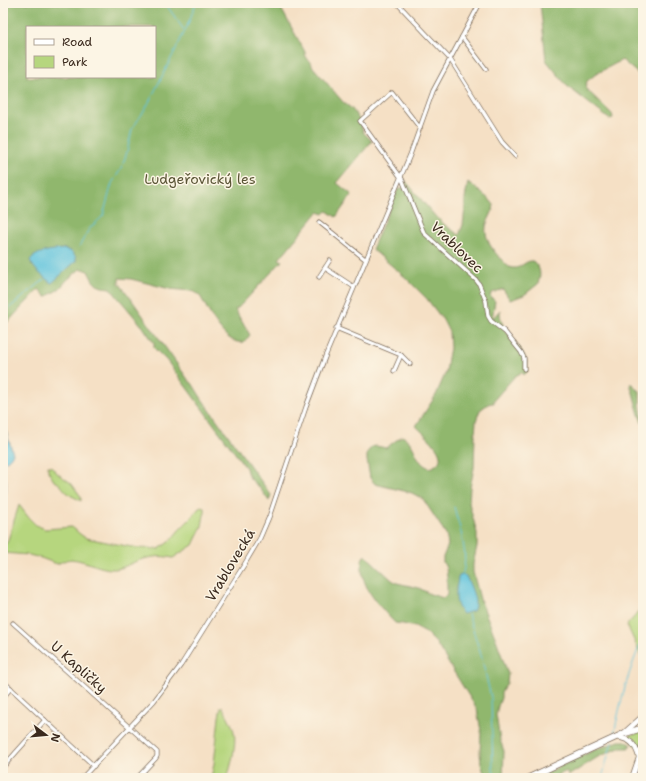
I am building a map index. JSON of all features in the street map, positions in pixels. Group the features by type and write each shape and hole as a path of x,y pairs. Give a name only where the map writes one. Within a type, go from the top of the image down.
{"main road":[{"path":"528,778 616,737 643,728"}],"street":[{"path":"397,3 450,59 502,142 515,156"},
{"path":"410,364 401,355 336,328 401,177 433,91 480,3"},
{"path":"462,37 486,70"},
{"name":"Vrablovec","path":"420,128 392,92 360,121 401,177 424,232 479,284 486,301 488,316 491,321 505,332 521,352 524,358 524,369"},
{"path":"318,222 365,259"},
{"path":"319,277 330,260"},
{"path":"325,268 354,287"},
{"name":"Vrablovecká","path":"82,778 154,701 181,665 244,566 260,538 310,395 336,328"},
{"path":"394,371 401,355"},
{"name":"U Kapličky","path":"13,623 157,752 158,756 138,777"},
{"path":"3,681 94,766"},
{"path":"3,697 11,688"},
{"path":"623,734 643,716"},
{"path":"3,767 45,720"},
{"path":"616,737 632,743 636,748 639,757"},
{"path":"632,778 643,746"},
{"path":"639,757 643,749"},
{"path":"3,774 7,778"}],"green space":[{"name":"Ludgeřovický les","path":"3,3 278,3 305,52 305,55 313,67 343,102 352,109 360,121 363,132 372,141 337,183 352,195 336,217 327,211 324,214 318,212 279,259 282,261 235,310 250,335 244,342 237,342 230,339 224,333 218,326 200,296 195,292 170,289 131,279 119,278 119,283 271,495 269,501 259,487 249,477 246,468 167,361 154,348 154,343 143,327 110,288 97,285 93,281 88,271 80,269 59,289 46,297 39,289 3,327","holes":["63,249 69,250 76,258 75,261 51,283 31,264"]},
{"path":"540,3 643,3 643,78 622,60 596,74 587,81 585,88 612,114 613,118 609,119 567,86 546,60"},
{"path":"403,178 435,216 459,235 463,225 468,182 494,205 493,211 486,226 486,236 495,252 505,264 511,268 516,268 533,261 538,266 540,271 538,284 524,295 510,300 503,289 492,293 490,296 495,301 492,319 500,310 501,318 506,330 523,353 527,364 527,372 524,375 522,372 514,377 494,400 494,403 488,404 480,410 476,421 474,468 470,488 469,503 477,533 477,546 473,564 473,572 480,599 508,674 507,683 501,693 496,715 500,740 504,751 503,778 483,778 484,773 480,753 481,731 477,709 436,643 426,633 415,627 395,623 373,598 363,576 362,560 364,556 366,556 397,583 419,588 430,594 443,598 447,593 446,568 443,562 443,557 448,545 446,534 423,499 412,493 375,484 370,478 367,460 367,453 372,447 376,446 386,448 402,436 410,442 418,458 424,465 430,468 440,461 440,456 435,445 416,426 436,395 446,372 450,348 449,332 443,320 427,299 405,277 372,249 398,189 407,187"},
{"path":"630,384 633,384 636,389 640,391 642,423 639,414"},
{"path":"48,466 51,466 58,474 71,483 81,497 81,501 70,495 54,481 48,471"},
{"path":"19,505 36,525 45,529 72,527 86,538 137,548 159,549 170,541 199,508 205,508 205,513 202,526 193,545 173,558 150,558 137,561 120,568 108,569 83,561 71,559 57,564 29,555 3,553 3,543 7,543"},
{"path":"643,607 643,660 627,625"},
{"path":"222,706 229,719 235,737 232,762 227,778 211,778 219,717"},
{"path":"643,731 642,743 640,747 638,747 628,737"},
{"path":"619,741 626,741 632,745 628,748 619,748 598,757 568,776 567,771 551,778 536,778 592,751"}],"water":[{"path":"63,249 72,252 76,257 76,261 51,283 36,270 30,260 41,253"},
{"path":"3,370 6,393 5,427 13,453 7,461 3,461"},
{"path":"3,474 7,485 3,505"},
{"path":"462,575 466,576 475,603 473,611 463,614 456,601 458,578"}],"waterway":[{"path":"165,3 184,30"},
{"path":"79,247 89,229 103,216 112,183 121,169 127,152 132,129 146,108 185,31 196,3"},
{"path":"3,313 45,279"},
{"path":"454,507 464,550 465,559 462,575"},
{"path":"468,614 481,655 491,697 493,770 496,778"},
{"path":"614,735 619,710 633,662 643,638"},
{"path":"602,778 612,742"}]}
